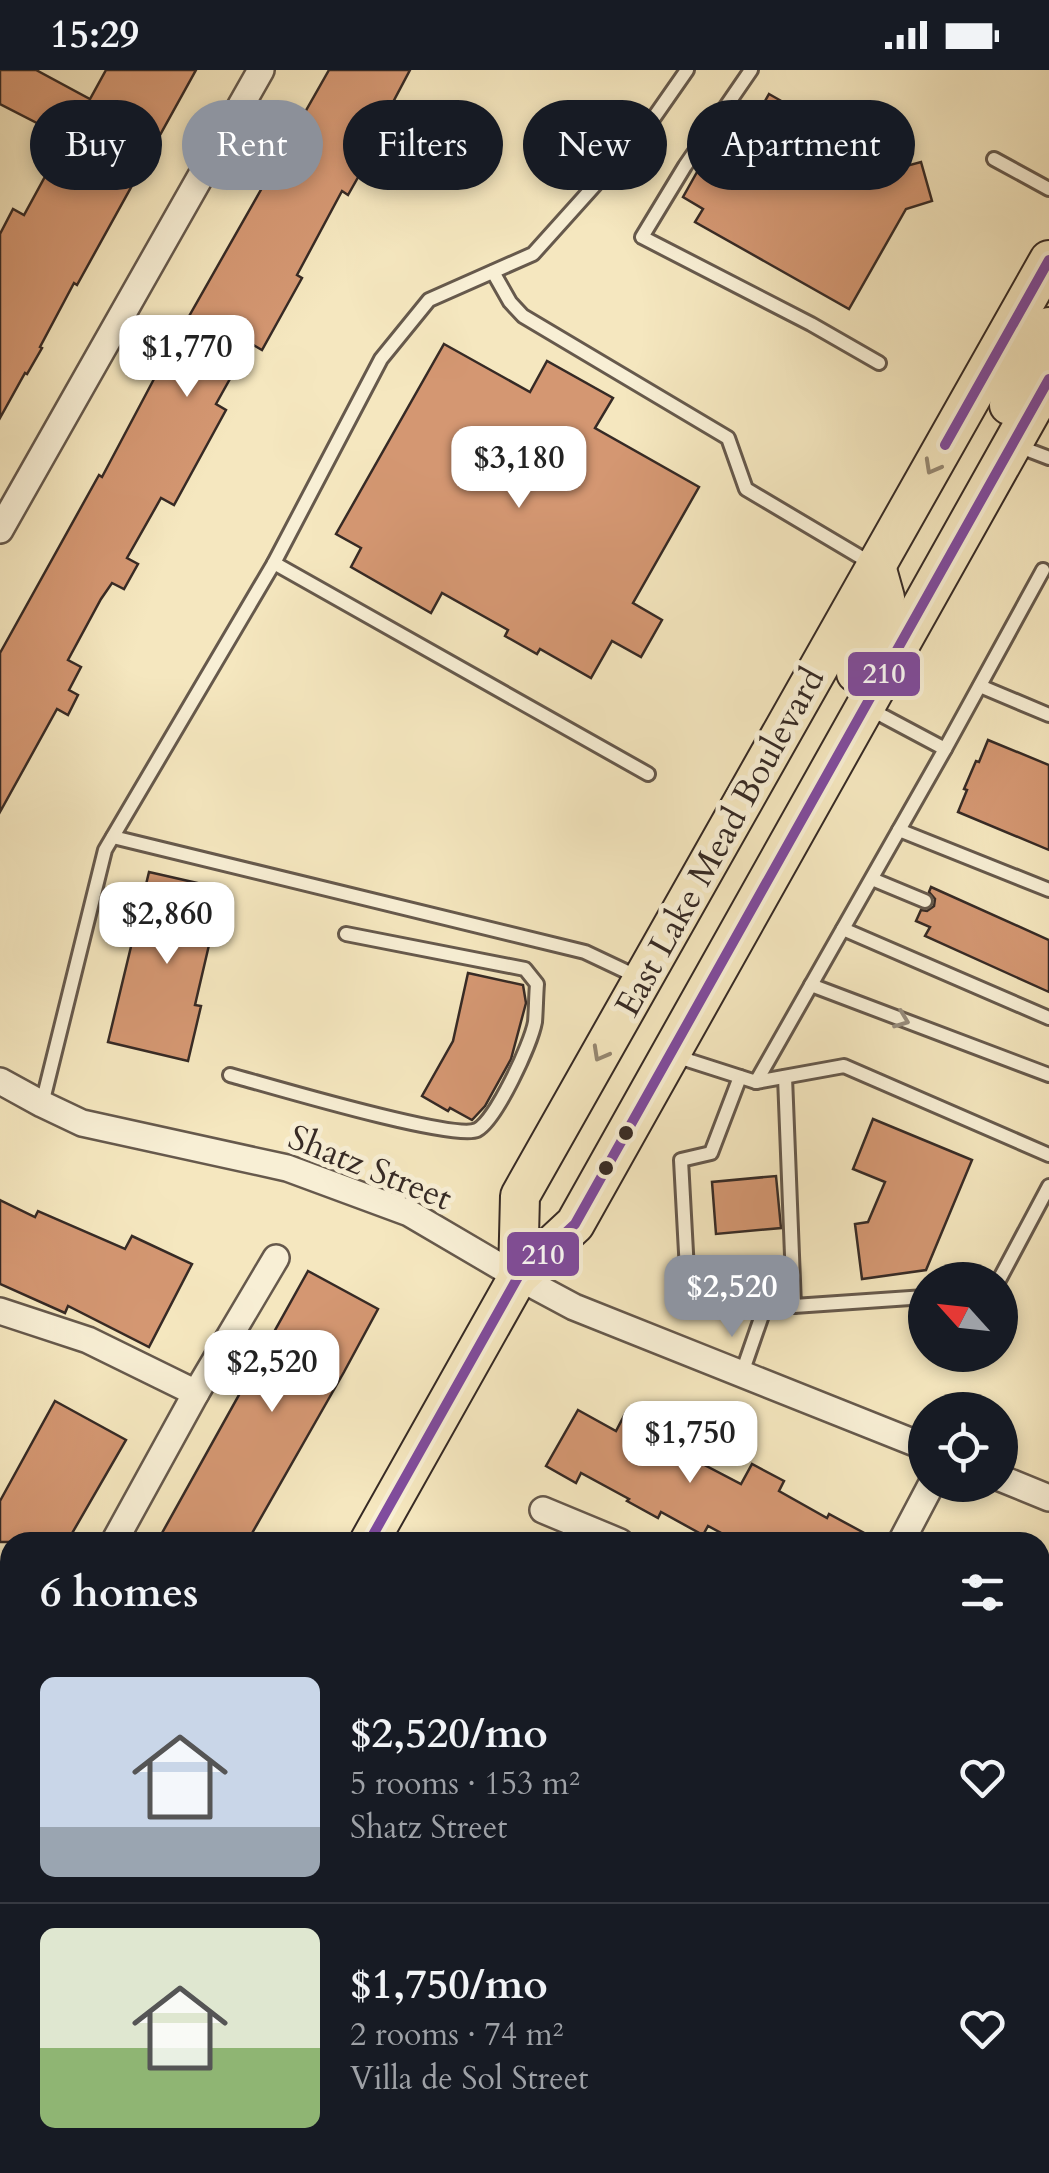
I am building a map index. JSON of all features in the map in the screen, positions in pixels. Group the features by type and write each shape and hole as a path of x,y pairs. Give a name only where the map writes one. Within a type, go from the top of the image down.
{"main road":[{"name":"East Lake Mead Boulevard","path":"518,1277 520,1196 1049,260"},
{"path":"1012,444 1007,427 1008,409 1049,327"},
{"name":"East Lake Mead Boulevard","path":"375,1532 518,1277 575,1224 1049,379"},
{"path":"866,706 854,685 855,673 881,625 885,598 876,566"}],"street":[{"path":"0,530 261,70"},
{"name":"Shatz Street","path":"0,1081 82,1123 287,1168 409,1214 574,1306 908,1440"},
{"path":"120,1532 276,1258"},
{"path":"0,1311 88,1340 196,1393"},
{"path":"1018,1485 1049,1498"},
{"path":"906,1532 922,1502"},
{"path":"543,1510 596,1532"}],"lane":[{"path":"42,1104 105,850 274,563 382,359 430,300 534,254 648,126 688,70"},
{"path":"751,70 642,237 879,363"},
{"path":"994,159 1049,189"},
{"path":"493,272 523,316 728,438 746,489 876,566"},
{"path":"1012,444 1049,458"},
{"path":"274,563 648,774"},
{"path":"756,1082 1043,570"},
{"path":"980,686 1049,715"},
{"path":"866,706 945,749"},
{"path":"899,830 1049,890"},
{"path":"112,837 584,952 642,979"},
{"path":"872,879 925,901"},
{"path":"843,930 1049,1018"},
{"path":"230,1075 410,1123 462,1132 479,1129 518,1070 534,1025 537,984 525,969 346,934"},
{"path":"811,985 1049,1075"},
{"path":"671,1054 756,1082 844,1066 1049,1155"},
{"path":"740,1076 711,1153 681,1160 687,1271 794,1306 908,1297"},
{"path":"785,1077 794,1306"},
{"path":"1008,1262 1049,1186"},
{"path":"742,1374 768,1298"}],"building":[{"path":"0,70 36,70 90,99 106,70 196,70 162,131 162,100 30,100 30,119 0,104"},
{"path":"329,70 410,70 394,100 343,100 343,190 351,190 348,195 342,191 297,275 302,278 262,350 250,343 216,404 226,410 174,505 161,498 127,558 138,564 124,589 112,583 101,599 68,660 81,667 69,690 78,695 68,715 57,709 0,812 0,653 261,190 323,190 323,100 312,100"},
{"path":"921,162 932,201 906,209 849,309 695,222 703,209 683,197 687,190 915,190 915,164"},
{"path":"38,190 130,190 0,418 0,234 13,209 24,215"},
{"path":"444,344 530,392 547,361 613,398 595,428 699,487 633,603 662,620 641,657 612,641 591,678 540,649 537,654 505,636 508,630 442,593 431,613 351,567 361,548 336,534"},
{"path":"988,740 1049,765 1049,850 958,812 967,790 964,789"},
{"path":"149,872 228,890 222,917 216,915 195,1005 201,1006 188,1061 108,1042"},
{"path":"931,887 1049,940 1049,992 925,936 930,927 916,921 921,910 934,906"},
{"path":"468,973 523,985 526,1003 511,1059 485,1106 472,1120 422,1096 453,1041"},
{"path":"873,1119 972,1160 929,1262 908,1262 908,1273 862,1279 855,1224 868,1222 885,1182 853,1169"},
{"path":"776,1176 781,1228 716,1234 712,1182"},
{"path":"0,1200 35,1217 38,1211 125,1249 132,1236 192,1264 149,1347 68,1306 65,1313 0,1284"},
{"path":"308,1271 378,1309 253,1532 163,1532"},
{"path":"55,1401 126,1440 73,1532 0,1532 0,1501"},
{"path":"578,1410 616,1431 626,1412 656,1427 651,1437 741,1484 752,1464 784,1481 779,1491 827,1518 829,1514 862,1532 719,1532 708,1526 705,1532 698,1532 661,1512 658,1518 581,1473 576,1483 546,1466"}],"transit line":[{"name":"210","path":"945,445 1049,260"},
{"name":"210","path":"375,1532 518,1277 575,1224 1049,379"}]}
